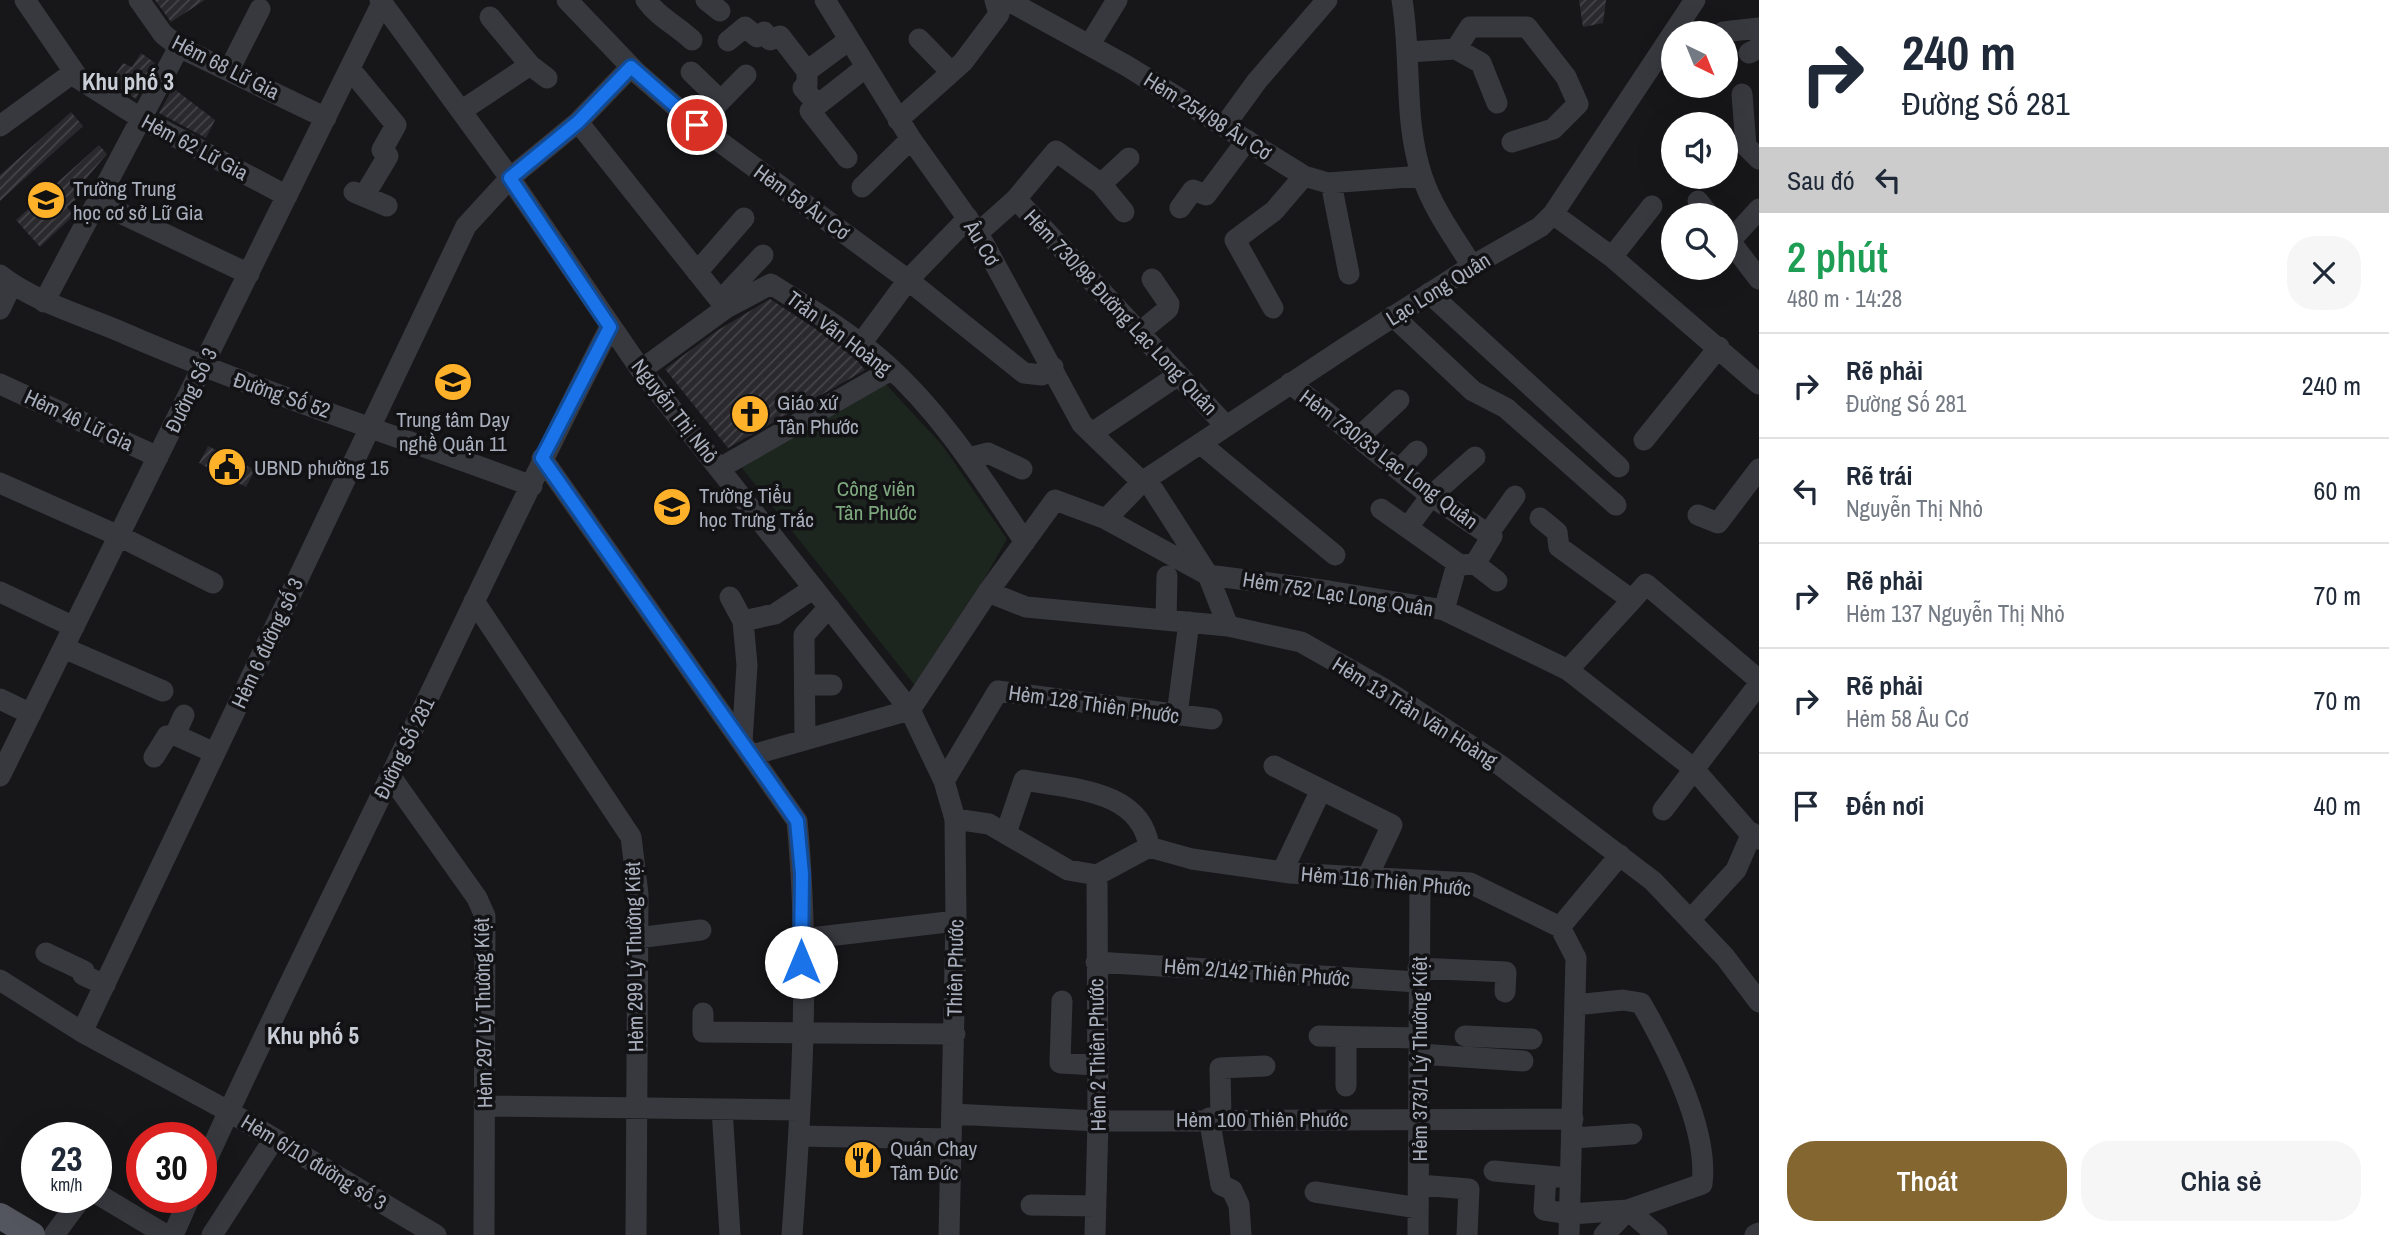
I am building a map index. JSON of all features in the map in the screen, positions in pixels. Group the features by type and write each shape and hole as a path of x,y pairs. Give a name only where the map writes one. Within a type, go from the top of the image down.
{"main road":[{"path":"0,1216 32,1235"}],"street":[{"name":"Hẻm 62 Lữ Gia","path":"25,0 79,79 142,119 287,196"},
{"name":"Hẻm 68 Lữ Gia","path":"139,0 163,34 179,47 326,118"},
{"name":"Hẻm 58 Âu Cơ","path":"567,0 631,67 697,125 908,280 1024,373 1041,375 1053,367"},
{"path":"646,0 657,15 669,18 692,40"},
{"name":"Âu Cơ","path":"825,0 898,120 973,225 1083,424 1144,481 1208,575"},
{"path":"898,120 951,72 983,35 999,14 995,0"},
{"name":"Hẻm 254/98 Âu Cơ","path":"1007,0 1090,44 1304,176 1331,183 1422,176"},
{"path":"1090,44 1117,0"},
{"path":"1225,125 1257,81 1327,0"},
{"path":"1402,0 1408,52 1410,114 1422,176 1443,222 1472,266"},
{"name":"Đường Số 3","path":"0,776 381,2"},
{"name":"Nguyễn Thị Nhỏ","path":"381,2 510,178 641,370 910,710"},
{"name":"Lạc Long Quân","path":"1106,519 1144,481 1393,316 1540,227 1553,214 1685,6"},
{"path":"229,69 260,9"},
{"path":"490,17 530,65 547,78"},
{"path":"728,41 745,27 757,37 764,32 770,40 780,36 807,71 807,85 803,88 818,105"},
{"path":"1456,49 1470,27 1527,27 1566,77 1578,104 1553,130 1513,142"},
{"path":"1738,30 1759,28"},
{"path":"919,39 951,72"},
{"path":"807,71 849,40"},
{"path":"44,302 179,47"},
{"path":"1408,52 1456,49 1481,63 1497,103"},
{"path":"461,111 530,65"},
{"name":"Hẻm 6 đường số 3","path":"82,1032 466,226 510,178 578,122 631,67"},
{"path":"847,158 810,111 866,67"},
{"path":"350,69 396,125 382,150 388,156 358,193 387,206"},
{"path":"3,118 74,72"},
{"path":"691,72 720,100"},
{"path":"697,125 747,75"},
{"path":"1742,94 1746,146 1759,159"},
{"path":"578,122 723,305 763,255"},
{"path":"862,187 911,139"},
{"path":"1180,208 1193,190 1206,195 1247,140"},
{"path":"860,345 908,280 973,225 1016,199 1056,151 1101,184 1124,212"},
{"path":"1101,184 1129,158"},
{"path":"1273,309 1235,240 1274,211 1304,176"},
{"path":"1331,183 1349,274"},
{"name":"Hẻm 730/98 Đường Lạc Long Quân","path":"1016,199 1226,426"},
{"path":"97,202 248,274"},
{"path":"1612,257 1652,206"},
{"path":"1738,229 1759,209"},
{"path":"1553,214 1612,257 1759,384"},
{"path":"697,272 744,218"},
{"path":"1738,252 1759,279"},
{"path":"0,309 6,279"},
{"name":"Đường Số 52","path":"6,279 44,302 79,314 202,367 532,486"},
{"path":"1140,332 1168,309 1169,304 1152,279"},
{"name":"Trần Văn Hoàng","path":"641,370 723,305 771,284 860,345 891,370 956,440 1026,542"},
{"path":"1429,293 1619,467"},
{"path":"1393,316 1473,391 1506,408 1616,505"},
{"name":"Đường Số 281","path":"217,1135 532,486 542,458 610,327"},
{"path":"1644,440 1719,347"},
{"path":"720,468 891,370"},
{"path":"1092,433 1177,376"},
{"name":"Hẻm 46 Lữ Gia","path":"0,383 158,457"},
{"name":"Hẻm 730/33 Lạc Long Quân","path":"1290,383 1431,496 1488,534"},
{"path":"1358,438 1399,400"},
{"path":"1201,444 1335,555"},
{"path":"1399,470 1417,451"},
{"path":"969,458 988,453 1022,469"},
{"path":"1408,527 1431,496 1475,457"},
{"path":"542,458 797,821 802,874 800,1110 792,1235"},
{"path":"1698,515 1718,523 1759,469"},
{"path":"0,483 119,536 212,583"},
{"path":"1444,610 1455,570 1468,565 1492,536 1488,534 1515,496"},
{"path":"747,749 805,740 910,710 988,592 1055,500 1106,519 1208,575 1228,626"},
{"path":"1381,509 1468,565 1497,580"},
{"path":"1540,518 1557,533 1559,547 1632,600"},
{"name":"Hẻm 752 Lạc Long Quân","path":"1208,575 1329,590 1444,610 1568,670 1693,768 1755,836"},
{"path":"1166,620 1167,576"},
{"path":"1568,670 1646,584 1759,682 1663,810"},
{"path":"743,621 775,614 814,588"},
{"path":"0,592 74,626"},
{"name":"Hẻm 13 Trần Văn Hoàng","path":"988,592 1026,607 1228,626 1301,642 1384,689 1500,765 1620,855 1653,881 1725,957 1759,1002"},
{"path":"730,597 743,621 747,665 747,749"},
{"name":"Hẻm 299 Lý Thường Kiệt","path":"474,601 631,837 638,894 636,1235"},
{"path":"805,740 804,635 829,607"},
{"path":"1177,715 1189,622"},
{"path":"64,648 163,691"},
{"path":"805,685 832,685"},
{"name":"Hẻm 128 Thiên Phước","path":"944,781 998,691 1212,719"},
{"path":"0,699 31,714"},
{"name":"Thiên Phước","path":"910,710 944,781 955,819 955,1034 949,1235"},
{"path":"175,735 184,715"},
{"path":"154,757 167,736 175,735 215,753"},
{"path":"1274,765 1392,825 1367,878"},
{"name":"Hẻm 297 Lý Thường Kiệt","path":"391,777 477,898 485,916 484,1235"},
{"path":"955,819 989,824 1068,870 1097,875 1149,847 1147,829 1114,798 1024,780 1006,833"},
{"path":"1282,872 1321,790"},
{"path":"1690,920 1736,870 1755,836"},
{"name":"Hẻm 116 Thiên Phước","path":"1149,847 1192,859 1282,872 1420,883 1470,883 1560,927"},
{"path":"1570,1224 1576,958 1560,927 1620,855"},
{"name":"Hẻm 2 Thiên Phước","path":"1095,1235 1098,1121 1097,875"},
{"name":"Hẻm 373/1 Lý Thường Kiệt","path":"1418,1235 1420,883"},
{"path":"802,939 956,920"},
{"path":"637,938 701,930"},
{"path":"46,953 84,971 83,975 105,985"},
{"name":"Hẻm 2/142 Thiên Phước","path":"1096,962 1418,975 1506,972 1505,992"},
{"path":"0,980 82,1032"},
{"path":"1546,1176 1544,1210 1570,1224 1628,1210 1702,1184 1705,1164 1684,1094 1661,1035 1641,1003 1623,1000 1574,1005"},
{"path":"1062,1001 1060,1063 1097,1065"},
{"path":"703,1013 703,1032 955,1034"},
{"name":"Hẻm 6/10 đường số 3","path":"82,1032 228,1111 436,1235"},
{"path":"1319,1036 1419,1046 1465,1037 1532,1039"},
{"path":"1346,1037 1346,1086"},
{"path":"1465,1037 1498,1060 1523,1061"},
{"path":"1498,1060 1499,1037"},
{"path":"1241,1235 1239,1205 1232,1190 1221,1185 1215,1118 1220,1068 1265,1066"},
{"path":"484,1106 800,1110"},
{"path":"722,1109 730,1235"},
{"name":"Hẻm 100 Thiên Phước","path":"952,1114 1098,1121 1420,1118 1632,1134"},
{"path":"799,1136 951,1139"},
{"path":"212,1235 274,1139"},
{"path":"1494,1171 1572,1178"},
{"path":"1419,1185 1469,1189 1467,1235"},
{"path":"1315,1192 1419,1208"},
{"path":"112,1203 166,1235"},
{"path":"1031,1205 1096,1206"},
{"path":"1604,1235 1628,1210"},
{"path":"1628,1210 1657,1235"},
{"path":"54,1235 70,1213"},
{"path":"173,1235 183,1213"}],"green space":[{"name":"Công viên Tân Phước","path":"884,382 942,445 1007,539 920,692 738,463"}],"building":[{"path":"155,0 205,0 171,22"},
{"path":"1579,0 1606,0 1603,23 1583,27"},
{"path":"141,53 155,63 136,99 110,82 123,63 132,67"},
{"path":"173,88 215,120 206,138 159,113"},
{"path":"71,112 83,126 0,201 0,175"},
{"path":"99,145 107,154 84,181 89,189 67,207 74,215 40,247 16,220"},
{"name":"Giáo xứ Tân Phước","path":"770,299 848,350 865,370 728,448 665,369 715,332"},
{"name":"UBND phường 15","path":"208,446 255,470 246,487 199,463"}],"place":[{"name":"Trường Trung học cơ sở Lữ Gia","path":"46,200"},
{"name":"Trung tâm Dạy nghề Quận 11","path":"453,382"},
{"name":"Giáo xứ Tân Phước","path":"750,414"},
{"name":"UBND phường 15","path":"227,467"},
{"name":"Trường Tiểu học Trưng Trắc","path":"672,507"},
{"name":"Quán Chay Tâm Đức","path":"863,1160"}],"district":[{"name":"Khu phố 3","path":"128,81"},
{"name":"Khu phố 5","path":"313,1035"}],"route":[{"path":"697,125 631,67 578,122 510,178 610,327 542,458 797,821 802,874 801,962"}]}
